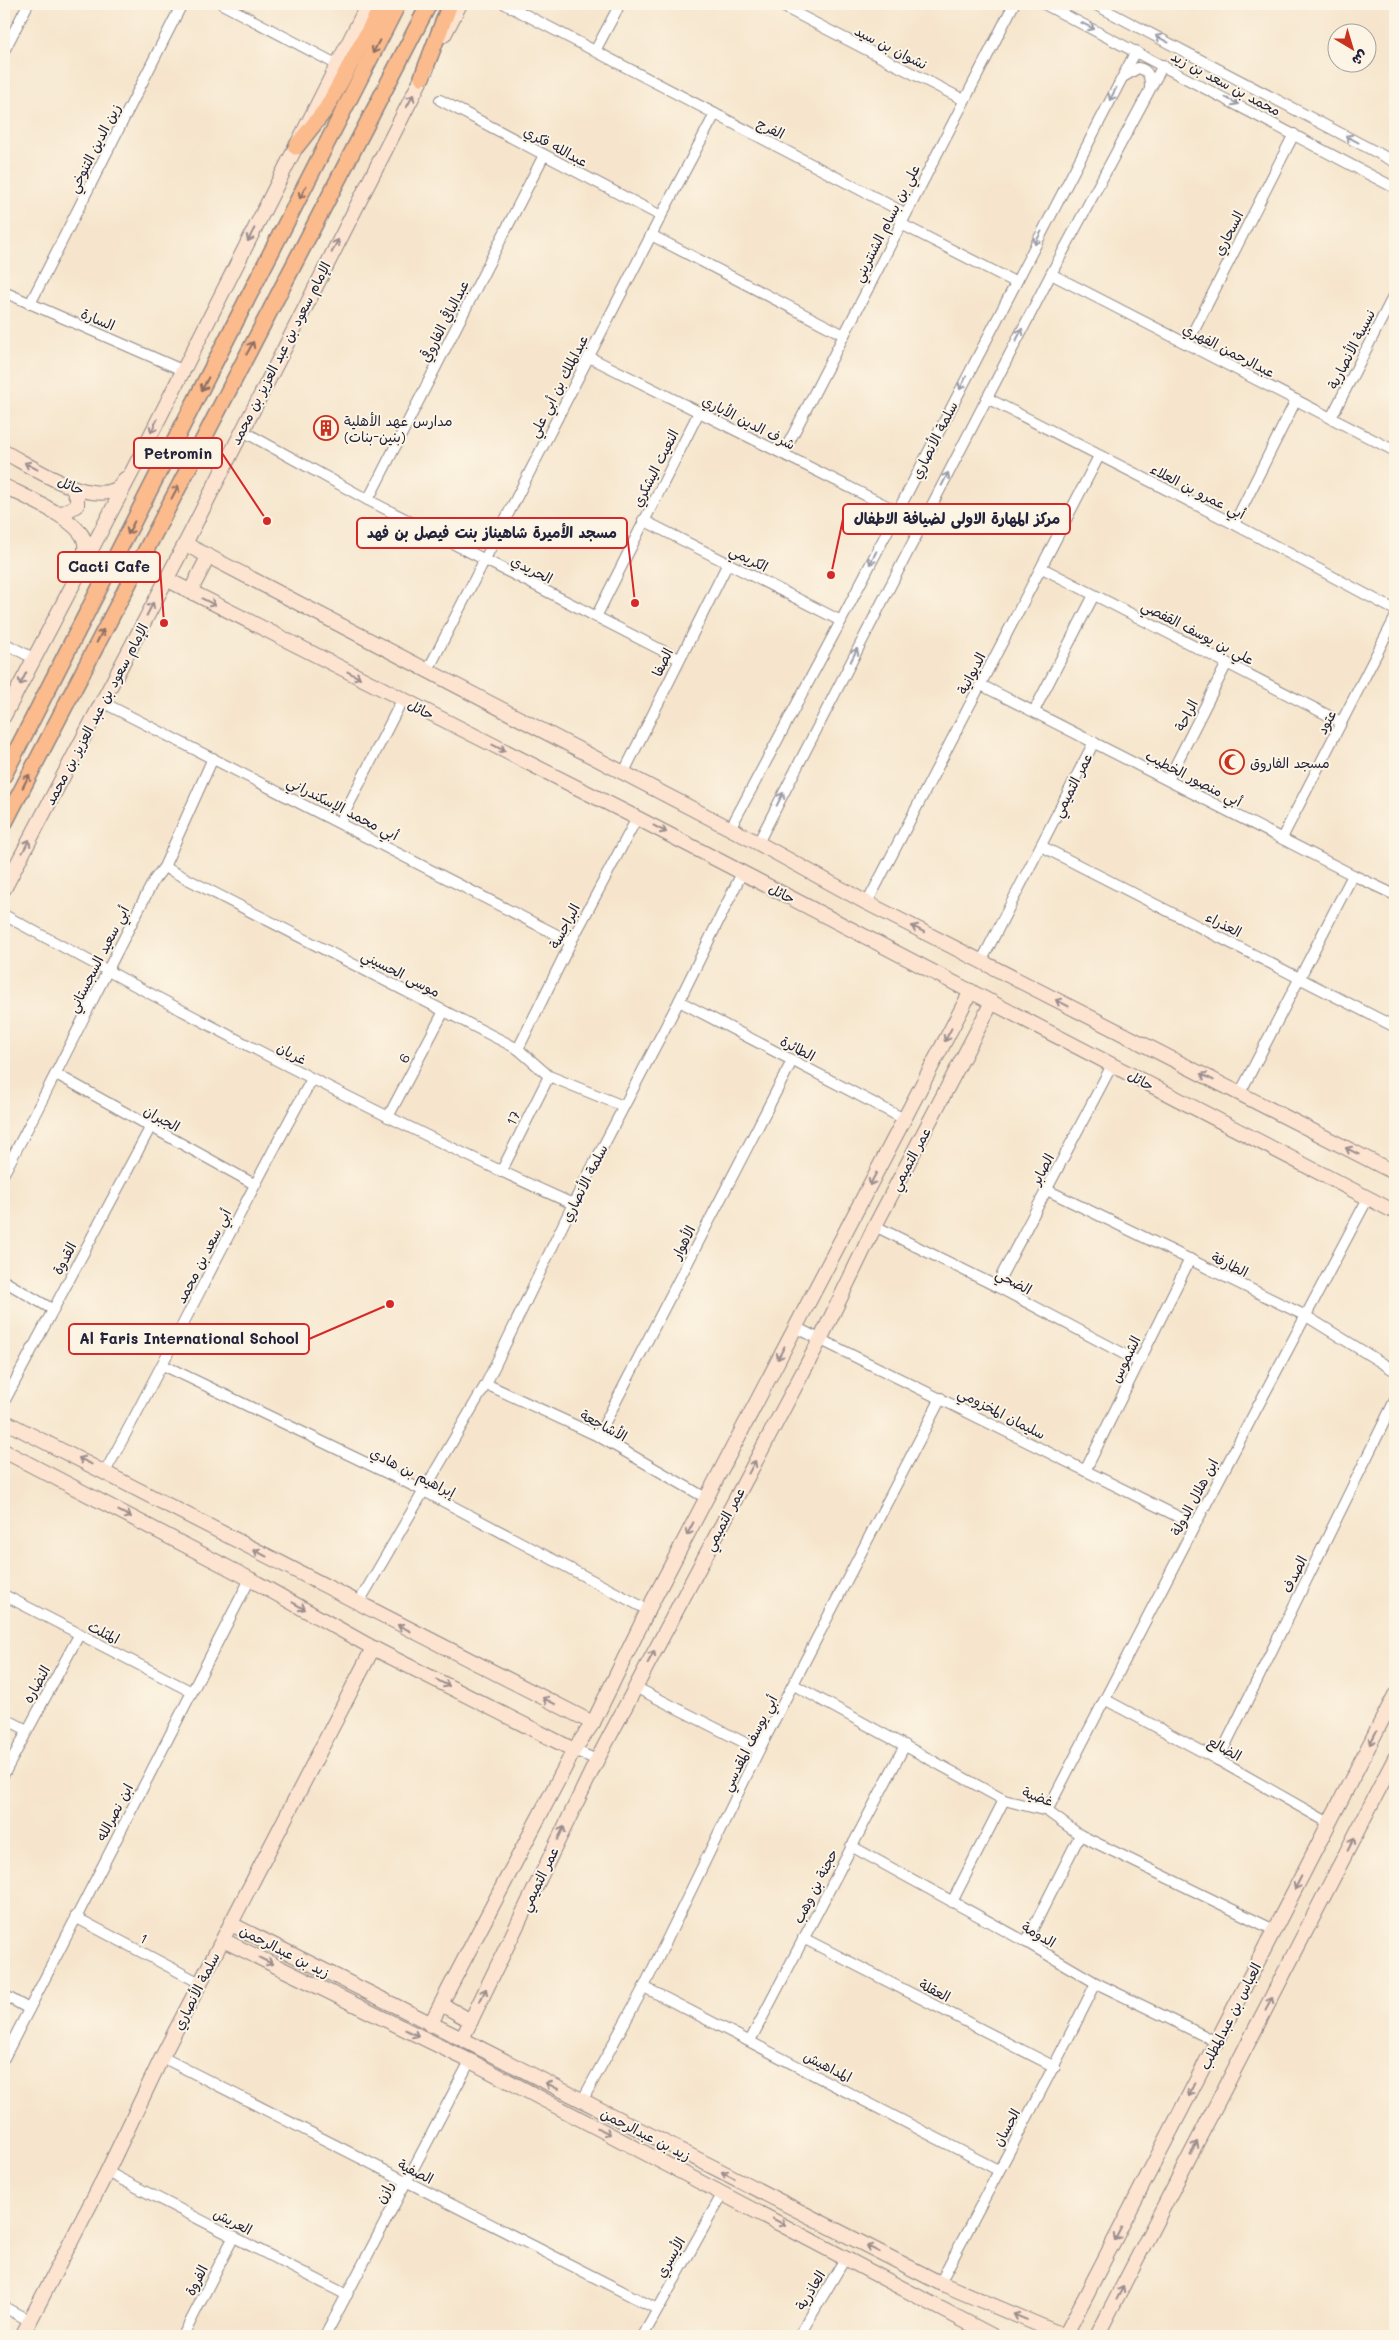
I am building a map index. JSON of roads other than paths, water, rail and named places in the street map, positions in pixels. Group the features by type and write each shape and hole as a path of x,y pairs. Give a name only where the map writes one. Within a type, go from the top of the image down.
{"main road":[{"path":"296,147 326,109 384,4"},
{"path":"4,775 398,4"},
{"name":"الإمام سعود بن عبد العزيز بن محمد","path":"4,824 429,4"},
{"path":"422,77 450,4"}],"street":[{"path":"4,51 8,30 28,4"},
{"name":"زين الدين التنوخي","path":"30,304 182,4"},
{"path":"222,4 336,64"},
{"path":"4,716 134,468 336,64 368,4"},
{"name":"الإمام سعود بن عبد العزيز بن محمد","path":"4,889 166,579 460,4"},
{"name":"الفرج","path":"505,4 899,210 901,224"},
{"path":"595,51 620,4"},
{"name":"نشوان بن سيد","path":"778,4 964,100"},
{"name":"علي بن بسام الشنتريني","path":"783,454 1014,4"},
{"name":"محمد بن سعد بن زيد","path":"1044,4 1395,188"},
{"name":"محمد بن سعد بن زيد","path":"1094,4 1395,162"},
{"name":"سلمة الأنصاري","path":"730,829 898,511 1136,51"},
{"name":"سلمة الأنصاري","path":"758,843 1051,274 1163,65"},
{"path":"1122,78 1138,68 1144,69 1150,80 1150,89"},
{"name":"عبدالله فكري","path":"440,100 660,216"},
{"name":"عبدالملك بن أبي علي","path":"427,672 660,216 715,114"},
{"name":"السحاري","path":"1187,344 1294,134"},
{"name":"عبدالباقي الفاروقي","path":"368,500 544,155"},
{"path":"901,224 1015,282"},
{"path":"651,235 844,334"},
{"name":"عبدالرحمن الفهري","path":"1051,274 1395,451"},
{"name":"السارة","path":"4,292 182,370"},
{"name":"نسيبة الأنصارية","path":"1331,418 1395,293"},
{"name":"شرف الدين الأباري","path":"588,357 898,511"},
{"name":"أبي عمرو بن العلاء","path":"987,398 1234,524 1395,610"},
{"path":"1234,524 1296,400"},
{"name":"النعيت اليشكري","path":"596,617 643,520 699,412"},
{"name":"الحريدي","path":"241,430 368,500 679,659"},
{"name":"حائل","path":"4,452 70,486 85,492 100,494 116,489 134,468"},
{"name":"الديوانية","path":"867,903 1100,456"},
{"path":"4,486 53,512 80,530 86,543 82,567"},
{"path":"53,512 64,513 77,505 77,497 70,486"},
{"name":"الكريمي","path":"643,520 841,620"},
{"path":"184,544 758,843 867,903 1395,1173"},
{"path":"190,592 208,558"},
{"name":"الصفا","path":"623,774 728,563"},
{"name":"علي بن يوسف القفصي","path":"1042,568 1341,722"},
{"name":"حائل","path":"166,579 637,818 1395,1212"},
{"path":"1034,710 1094,595"},
{"name":"عتود","path":"1282,838 1395,618"},
{"path":"4,643 33,658"},
{"name":"الراحة","path":"1168,780 1227,663"},
{"name":"أبي منصور الخطيب","path":"981,685 1034,710 1353,875 1395,894"},
{"path":"340,822 402,700"},
{"name":"أبي محمد الإسكندراني","path":"102,702 340,822 571,942"},
{"name":"عمر التميمي","path":"981,962 1094,742"},
{"name":"أبي سعيد السجستاني","path":"4,1172 56,1074 106,970 154,880 164,867 214,758"},
{"name":"البراجسة","path":"518,1049 571,942 637,818"},
{"name":"العذراء","path":"1041,846 1395,1027"},
{"name":"موسى الحسيني","path":"164,867 518,1049 549,1076 622,1106"},
{"name":"سلمة الأنصاري","path":"358,1604 422,1490 486,1384 622,1106 679,1001 742,873"},
{"path":"1240,1093 1353,875"},
{"name":"غريان","path":"4,915 312,1079 501,1172 573,1204"},
{"path":"430,2025 574,1750 593,1724 648,1610 971,991"},
{"name":"الطائرة","path":"679,1001 904,1119"},
{"name":"عمر التميمي","path":"462,2039 597,1760 821,1338 875,1226 992,1002"},
{"name":"6","path":"388,1117 444,1011"},
{"name":"الأهوار","path":"598,1436 792,1060"},
{"name":"الصابر","path":"996,1286 1112,1065"},
{"name":"الجبران","path":"56,1074 150,1128 254,1184"},
{"name":"17","path":"501,1172 549,1076"},
{"name":"أبي سعد بن محمد","path":"105,1472 163,1365 254,1184 312,1079"},
{"name":"القدوة","path":"4,1402 150,1128"},
{"name":"الطارفة","path":"1047,1190 1306,1316 1395,1372"},
{"name":"ابن هلال الدولة","path":"1048,1811 1195,1525 1368,1198"},
{"name":"الضحي","path":"875,1226 996,1286 1139,1362"},
{"name":"الشموس","path":"1085,1471 1190,1259"},
{"path":"4,1281 52,1309"},
{"name":"سليمان المخزومي","path":"795,1327 821,1338 1195,1525"},
{"name":"إبراهيم بن هادي","path":"163,1365 422,1490 648,1610"},
{"name":"الأشاجعة","path":"486,1384 598,1436 706,1498"},
{"name":"أبي يوسف المقدسي","path":"582,2101 644,1987 759,1750 941,1398"},
{"name":"الصدف","path":"1218,1760 1395,1400"},
{"path":"4,1420 593,1724"},
{"path":"4,1451 250,1579 373,1648 597,1760"},
{"name":"ابن نصرالله","path":"4,2058 74,1917 250,1579"},
{"name":"المثلث","path":"4,1595 192,1692"},
{"name":"النضاره","path":"4,1774 79,1634"},
{"name":"سلمة الأنصاري","path":"22,2336 107,2172 162,2057 373,1648"},
{"name":"غضية","path":"794,1685 1004,1800 1048,1811 1080,1835 1274,1930"},
{"path":"635,1687 759,1750"},
{"name":"العباس بن عبدالمطلب","path":"1065,2336 1395,1695"},
{"name":"الضالع","path":"1106,1700 1218,1760 1329,1823"},
{"path":"4,1718 27,1730"},
{"name":"حجنة بن وهب","path":"750,2041 905,1745"},
{"name":"العباس بن عبدالمطلب","path":"1098,2336 1395,1758"},
{"path":"952,1902 1004,1800"},
{"path":"1026,1942 1080,1835"},
{"name":"الدومة","path":"851,1846 1026,1942 1096,1983 1217,2042"},
{"name":"1","path":"74,1917 200,1983"},
{"name":"زيد بن عبدالرحمن","path":"231,1924 430,2025 462,2039 940,2283 1065,2336"},
{"name":"العقلة","path":"803,1938 1055,2067"},
{"name":"زيد بن عبدالرحمن","path":"222,1940 470,2062 846,2257 993,2336"},
{"name":"الحسان","path":"940,2283 998,2170 1055,2067 1096,1983"},
{"name":"المداهيش","path":"644,1987 998,2170"},
{"path":"4,1995 29,2009"},
{"path":"441,2004 471,2020"},
{"name":"الصفية","path":"162,2057 657,2309"},
{"name":"رازن","path":"325,2336 470,2062"},
{"name":"العريش","path":"107,2172 347,2295"},
{"name":"الأيسري","path":"643,2336 723,2193"},
{"name":"الفروة","path":"183,2336 234,2236"},
{"name":"العاذرية","path":"799,2336 846,2257"},
{"path":"4,2307 30,2321"}],"place":[{"name":"مدارس عهد الأهلية (بنين-بنات)","path":"326,428"},
{"name":"Petromin","path":"267,521"},
{"name":"مركز المهارة الاولى لضيافة الاطفال","path":"831,575"},
{"name":"مسجد الأميرة شاهيناز بنت فيصل بن فهد","path":"635,603"},
{"name":"Cacti Cafe","path":"164,623"},
{"name":"مسجد الفاروق","path":"1232,762"},
{"name":"Al Faris International School","path":"390,1304"}]}
